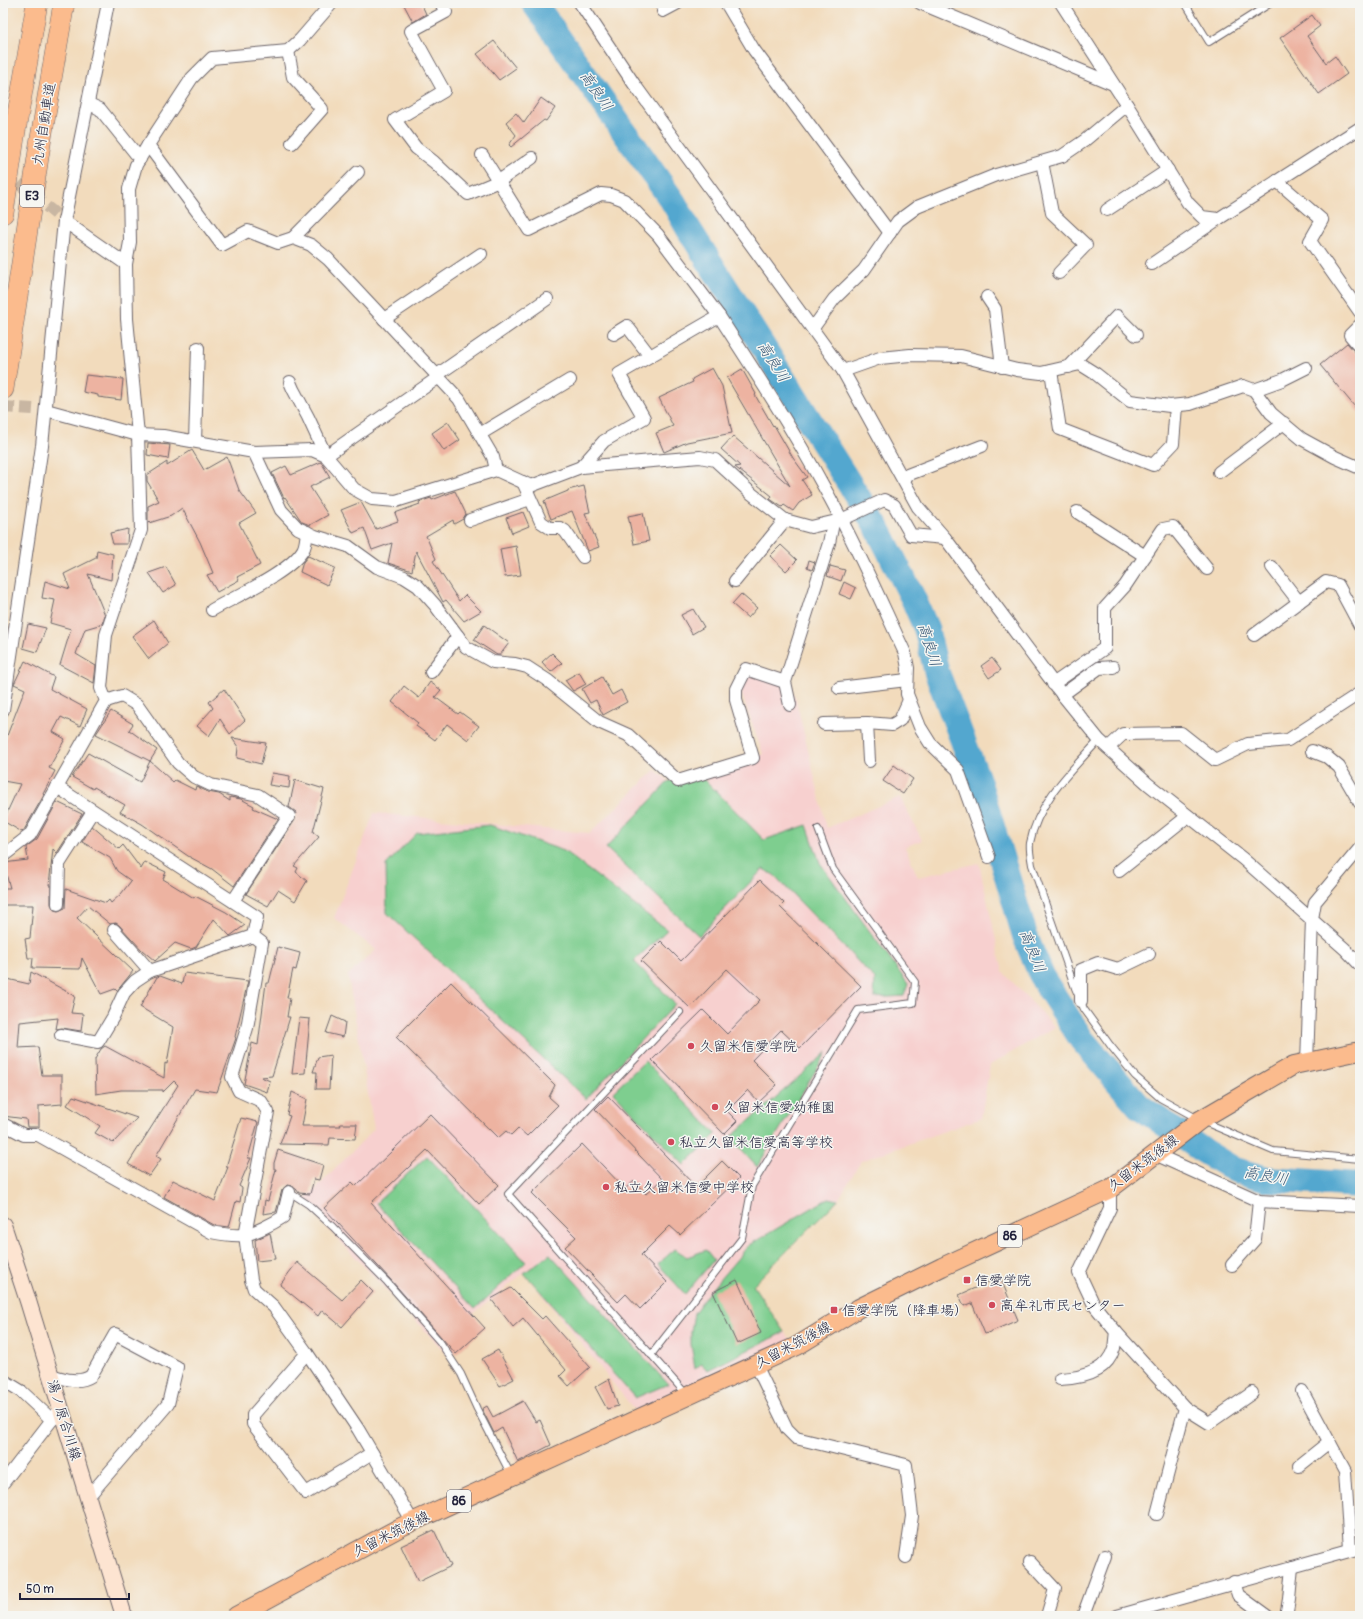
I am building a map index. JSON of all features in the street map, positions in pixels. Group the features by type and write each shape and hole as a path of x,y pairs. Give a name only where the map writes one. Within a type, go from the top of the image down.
{"highway":[{"name":"九州自動車道","path":"3,213 36,3"},
{"name":"九州自動車道","path":"3,389 40,144 64,3"}],"main road":[{"name":"久留米筑後線","path":"236,1616 413,1522 797,1346 859,1308 942,1267 1110,1189 1198,1122 1294,1065 1360,1051"},
{"name":"湯ノ原合川線","path":"3,1225 51,1376 56,1414 88,1497 124,1616"}],"street":[{"path":"3,710 42,446 64,221 89,104 108,3"},
{"path":"106,701 101,688 106,634 140,530 138,435 127,319 126,264 130,242 129,190 136,165 192,78 212,58 288,51 300,40 332,3"},
{"path":"441,3 446,12 411,31 444,91 396,120 416,148 434,162 468,194 499,181 532,158"},
{"path":"580,3 634,84 843,371 918,507 945,538 1053,684 1104,744 1148,784 1243,859 1312,919 1360,965"},
{"path":"663,11 678,3"},
{"path":"726,3 754,50 890,233"},
{"path":"920,3 1113,84"},
{"path":"1061,3 1188,203 1202,217 1218,219"},
{"path":"288,51 293,78 322,109 292,143"},
{"path":"89,104 100,109 140,159"},
{"path":"812,328 834,299 864,270 898,221 918,207 996,175 1062,156 1084,141 1127,105"},
{"path":"1152,264 1218,219 1360,128"},
{"path":"148,145 222,245 248,231 278,243 293,238 358,172"},
{"path":"482,155 529,230 601,194 610,195 624,200 658,235 719,316 774,401 826,490 905,653 908,668 907,694 920,727 930,743 958,770 989,857"},
{"path":"1042,162 1052,212 1086,245 1059,273"},
{"path":"1106,210 1168,170"},
{"path":"1277,181 1322,220 1310,241 1360,312"},
{"path":"64,221 126,264"},
{"path":"293,238 311,245 328,259 459,399 493,457 496,470"},
{"path":"384,319 481,254"},
{"path":"987,297 995,309 1002,367"},
{"path":"326,456 547,299"},
{"path":"581,467 604,441 644,418 619,374 719,316"},
{"path":"1069,367 1117,316 1136,335"},
{"path":"1360,325 1350,335 1360,347"},
{"path":"614,334 627,326 650,356"},
{"path":"195,441 198,348"},
{"path":"843,371 880,358 910,355 961,356 1002,367 1041,374 1080,364 1096,374 1130,401 1164,406 1190,404 1243,386 1254,390 1271,413 1302,439 1334,457 1360,468"},
{"path":"1254,390 1282,380 1306,368"},
{"path":"1051,371 1060,429 1153,465 1173,444 1176,406"},
{"path":"480,434 570,380"},
{"path":"290,382 326,456 354,489 372,499 396,501 496,470 531,486 581,467 700,457 715,460 752,494 785,520 811,527 840,520 884,500 894,505 911,535 945,538"},
{"path":"46,410 138,435 163,436 254,452 312,450 326,456"},
{"path":"1219,472 1284,423"},
{"path":"902,477 982,446"},
{"path":"254,452 281,510 298,528 315,536 348,546 377,567 404,577 418,586 435,605 466,647 493,662 515,664 527,667 548,680 599,722 628,735 678,781 753,758 736,700 736,689 746,669 785,682"},
{"path":"523,482 541,522 550,528 560,528 565,531 584,557"},
{"path":"470,520 530,499"},
{"path":"1077,512 1145,556"},
{"path":"735,581 785,520"},
{"path":"790,705 785,682 829,543 840,520"},
{"path":"1053,684 1105,648 1105,608 1125,586 1163,529 1173,527 1207,569"},
{"path":"212,610 268,579 294,561 304,549 307,532"},
{"path":"1272,567 1300,602"},
{"path":"1254,635 1326,582 1338,585 1355,605 1360,626"},
{"path":"431,672 458,636"},
{"path":"1062,694 1099,668 1113,667"},
{"path":"839,688 907,680"},
{"path":"1104,744 1123,734 1180,733 1216,760 1248,744 1288,740 1360,693"},
{"path":"3,856 30,835 106,701 122,696 136,705 178,763 194,777 211,786 258,795 289,816 233,901"},
{"path":"824,724 867,723 892,725 900,720 909,700"},
{"path":"867,723 869,761"},
{"path":"1312,751 1327,757 1339,767 1360,803"},
{"path":"57,787 257,917 253,936"},
{"path":"58,904 59,864 93,811"},
{"path":"1119,871 1188,816"},
{"path":"1307,1063 1312,919 1315,902 1360,848"},
{"path":"114,930 150,971"},
{"path":"61,1035 98,1042 113,1017 124,993 135,981 150,971 253,936"},
{"path":"253,936 262,943 248,1028 232,1077 239,1091 260,1101 268,1112 245,1235 251,1280 254,1289 274,1307 358,1429 413,1522"},
{"path":"1080,1001 1081,970 1098,963 1118,969 1149,954"},
{"path":"3,1124 24,1135 38,1135 211,1232 228,1235 245,1235 276,1222 283,1217 289,1192"},
{"path":"1155,1154 1259,1201 1360,1206"},
{"path":"1110,1189 1110,1208 1079,1273 1094,1305 1116,1332 1185,1408 1209,1423 1252,1393"},
{"path":"1232,1265 1255,1239 1259,1201"},
{"path":"1060,1380 1078,1378 1095,1372 1105,1363 1114,1349 1116,1332"},
{"path":"51,1376 72,1380 85,1380 91,1376 115,1334 177,1368 168,1404 88,1497"},
{"path":"307,1353 253,1416 253,1424 306,1493 372,1453"},
{"path":"756,1365 787,1429 796,1438 906,1465 912,1516 906,1557"},
{"path":"3,1380 56,1414 3,1483"},
{"path":"1117,1616 1155,1611 1234,1582 1355,1549 1345,1471 1302,1391"},
{"path":"1157,1514 1185,1408"},
{"path":"1299,1466 1329,1442"},
{"path":"1083,1616 1105,1556"},
{"path":"1030,1562 1055,1589 1046,1616"},
{"path":"1286,1616 1292,1567"},
{"path":"1234,1582 1238,1594 1266,1616"}],"lane":[{"path":"1185,3 1209,42 1271,3"},
{"path":"1104,744 1063,780 1042,810 1030,844 1032,865 1075,988 1084,1009 1135,1076 1160,1098 1198,1122 1273,1151 1360,1159"},
{"path":"651,1355 742,1238 752,1186 858,1010 913,1003 915,982 833,870 818,829"},
{"path":"680,1012 508,1194 688,1396"},
{"path":"289,1192 309,1205 333,1227 387,1282 440,1342 461,1374 477,1409 513,1477"}],"shaded area":[{"name":"久留米信愛学院","path":"750,671 787,684 796,700 827,828 900,797 922,840 905,847 918,877 979,863 1003,972 1055,1027 990,1065 981,1118 861,1161 838,1200 753,1285 784,1332 797,1346 641,1418 524,1273 473,1314 485,1328 449,1356 303,1202 374,1129 348,975 376,950 334,918 374,813 590,833 655,770 669,781 704,779 763,754 737,681"}],"green space":[{"path":"704,779 764,840 807,825 820,863 908,984 904,996 874,998 875,979 774,875 763,869 699,936 606,848 669,781"},
{"path":"490,825 564,851 667,930 634,961 675,1004 586,1099 387,913 386,865 417,833"},
{"path":"827,1052 757,1167 730,1138"},
{"path":"645,1061 716,1134 684,1165 613,1092"},
{"path":"427,1156 526,1262 475,1309 376,1203"},
{"path":"829,1198 838,1200 753,1285 784,1332 708,1370 701,1364 695,1369 691,1344 691,1331 694,1313 709,1292 749,1245"},
{"path":"675,1249 687,1257 706,1250 714,1260 685,1294 658,1264"},
{"path":"550,1254 668,1384 635,1398 524,1273"}],"building":[{"path":"403,3 421,3 426,14 413,22"},
{"path":"1312,15 1320,26 1307,36 1326,63 1335,56 1347,74 1319,94 1280,38"},
{"path":"494,41 516,68 499,80 477,54"},
{"path":"541,98 555,108 546,121 544,120 511,147 509,145 516,135 506,122 516,113 524,123"},
{"path":"1347,343 1355,352 1360,354 1360,413 1320,365"},
{"path":"712,368 722,386 732,433 687,442 664,452 656,433 673,426 659,398 693,382 692,379"},
{"path":"742,369 773,426 774,425 793,458 807,477 802,480 812,495 799,503 793,511 784,505 782,507 770,499 772,496 735,467 740,466 721,449 733,436 790,486 727,378"},
{"path":"86,375 123,379 121,400 98,397 98,395 83,392"},
{"path":"448,422 460,440 444,451 432,433"},
{"path":"148,443 170,445 168,459 147,455"},
{"path":"192,450 204,470 227,457 239,490 256,513 239,523 260,565 237,577 239,580 217,592 207,575 213,573 200,542 182,508 171,516 149,523 148,522 148,506 159,501 147,481 147,475 167,462 167,466"},
{"path":"321,462 330,477 310,487 328,515 310,525 302,522 285,497 284,498 272,473 286,466 291,475"},
{"path":"584,486 590,512 585,513 599,547 588,551 572,511 551,519 544,501 568,490"},
{"path":"455,491 466,514 463,519 454,524 453,520 426,536 436,559 433,561 459,601 465,595 481,611 464,621 446,600 443,602 416,551 412,571 388,563 392,543 372,550 364,528 353,533 341,510 361,502 376,529 398,521 395,513 420,504 419,502 431,498 432,500"},
{"path":"523,512 529,526 512,533 506,518"},
{"path":"643,513 649,541 634,544 628,516"},
{"path":"128,529 127,544 113,544 110,533"},
{"path":"781,545 797,560 786,571 770,556"},
{"path":"516,546 521,575 505,577 500,549"},
{"path":"97,550 113,554 111,580 88,574 105,615 102,624 85,629 76,654 96,666 94,683 60,665 71,629 50,623 55,600 42,598 45,581 70,589 64,574 96,558"},
{"path":"308,556 335,568 327,585 300,572 303,562"},
{"path":"809,560 815,562 812,570 807,568"},
{"path":"830,566 845,570 841,581 827,576"},
{"path":"166,567 176,585 163,593 149,573"},
{"path":"844,582 856,588 851,599 839,594"},
{"path":"741,594 757,608 748,618 732,604"},
{"path":"693,609 704,627 692,634 681,615"},
{"path":"154,620 168,643 149,659 132,636"},
{"path":"28,624 46,628 37,652 23,648"},
{"path":"484,625 509,643 500,655 497,655 474,640"},
{"path":"552,653 562,663 551,672 542,662"},
{"path":"992,658 1001,670 989,678 981,666"},
{"path":"25,661 54,677 50,689 87,709 80,726 61,717 53,732 65,739 49,768 55,771 43,794 44,795 22,832 3,821 20,784 3,781 3,746 25,689 14,684"},
{"path":"579,672 586,684 573,691 565,680"},
{"path":"602,677 612,695 621,690 627,702 603,715 596,700 590,703 582,689"},
{"path":"430,682 441,690 435,697 458,714 460,712 479,726 468,740 447,724 435,740 416,726 418,723 392,702 404,686 419,698"},
{"path":"224,689 245,720 230,734 220,719 209,736 197,726 213,708 209,702"},
{"path":"111,711 133,724 129,730 157,750 150,761 96,734"},
{"path":"232,738 266,743 261,764 237,758 238,747"},
{"path":"88,753 140,782 150,761 173,782 175,780 195,790 196,786 208,792 219,794 230,801 230,797 241,799 254,806 253,808 278,819 234,886 212,869 188,856 142,824 120,812 125,805 94,787 93,789 72,777"},
{"path":"894,765 913,779 903,794 883,781"},
{"path":"272,773 290,776 289,788 269,785"},
{"path":"295,780 324,789 313,832 319,837 294,866 298,868 296,872 307,881 295,901 278,890 268,906 246,894 295,820 296,812 289,807"},
{"path":"57,802 82,814 57,853 53,849 49,885 51,885 51,904 54,910 58,911 65,908 66,889 106,903 109,900 111,903 121,894 131,881 117,871 110,858 82,842 92,826 119,849 123,845 141,869 145,862 166,872 163,879 194,898 195,896 226,912 245,925 230,936 214,919 196,947 191,949 175,943 155,961 142,950 119,925 116,923 110,924 88,906 77,918 133,971 117,991 115,989 101,994 82,958 80,969 32,968 33,958 28,958 25,939 30,938 33,905 3,905 3,888 10,888 3,863 28,860 26,847 37,839"},
{"path":"760,880 784,903 780,907 861,986 800,1048 781,1030 752,1060 777,1085 759,1102 748,1090 727,1111 737,1121 724,1134 652,1060 703,1010 727,1034 760,1000 727,969 690,1008 641,961 661,941 681,961"},
{"path":"278,947 300,953 296,970 293,969 287,998 290,998 287,1017 290,1017 272,1076 261,1077 270,1081 267,1092 244,1084 252,1043 258,1045 266,983 269,983"},
{"path":"31,972 75,996 71,1013 83,1014 81,1031 62,1028 56,1029 58,1018 20,1022 18,1048 38,1047 42,1075 62,1075 62,1104 39,1106 39,1127 27,1127 26,1119 3,1116 3,1064 6,1064 3,1034 3,978 29,984"},
{"path":"184,973 248,981 236,1038 217,1092 195,1089 156,1156 161,1159 149,1176 128,1164 178,1085 174,1081 163,1092 163,1090 121,1090 96,1094 95,1059 101,1049 105,1046 164,1078 165,1063 167,1064 173,1027 140,1007 157,977 160,976 182,984"},
{"path":"451,982 555,1085 549,1097 558,1105 527,1136 518,1128 511,1135 506,1131 498,1138 396,1037"},
{"path":"332,1016 345,1022 343,1037 326,1033"},
{"path":"299,1018 310,1019 305,1073 292,1074"},
{"path":"331,1055 329,1089 316,1089 317,1072 313,1072 318,1057"},
{"path":"292,1092 307,1099 302,1126 341,1126 340,1124 357,1124 355,1139 330,1138 329,1145 280,1144 290,1116 287,1115"},
{"path":"73,1096 137,1118 113,1143 95,1133 100,1126 67,1105"},
{"path":"608,1096 696,1187 722,1161 739,1178 680,1235 670,1226 641,1255 667,1282 640,1309 626,1294 618,1302 565,1247 576,1237 532,1193 582,1144 625,1189 634,1181 646,1194 662,1179 595,1109"},
{"path":"430,1114 499,1185 479,1204 427,1150 371,1203 485,1328 456,1354 390,1279 324,1208 352,1182 356,1186"},
{"path":"241,1118 258,1122 248,1158 251,1158 239,1186 242,1188 240,1202 236,1201 229,1227 214,1225 164,1197 173,1180 215,1201 228,1167 226,1167"},
{"path":"278,1150 323,1165 319,1180 314,1179 310,1194 299,1193 294,1186 287,1185 282,1190 276,1212 263,1214 265,1200 268,1201 276,1169 274,1169 274,1163"},
{"path":"270,1233 275,1259 257,1261 255,1240"},
{"path":"297,1262 342,1300 361,1280 373,1292 342,1327 322,1310 318,1316 280,1285"},
{"name":"高牟礼市民センター","path":"1000,1277 1018,1320 985,1334 972,1303 964,1306 959,1295"},
{"path":"737,1280 761,1333 737,1344 713,1292"},
{"path":"511,1288 542,1319 545,1316 590,1367 569,1386 560,1376 566,1370 523,1318 513,1327 491,1299"},
{"path":"498,1350 514,1379 500,1386 482,1359"},
{"path":"609,1379 618,1406 607,1409 595,1387"},
{"path":"523,1401 536,1422 540,1420 551,1445 518,1462 502,1428 494,1433 482,1409 487,1406 493,1417"},
{"path":"434,1530 451,1566 418,1582 401,1546"}],"waterway":[{"name":"高良川","path":"534,3 674,203 688,228 878,529 913,598 926,628 937,673 978,780 1025,936 1043,979 1082,1040 1139,1106 1202,1150 1235,1170 1267,1179 1360,1185"}],"tunnel":[{"path":"5,172 64,221"},
{"path":"3,407 46,410"}],"place":[{"name":"久留米信愛学院","path":"691,1046"},
{"name":"久留米信愛幼稚園","path":"715,1107"},
{"name":"私立久留米信愛高等学校","path":"671,1142"},
{"name":"私立久留米信愛中学校","path":"606,1187"},
{"name":"信愛学院","path":"967,1280"},
{"name":"高牟礼市民センター","path":"992,1305"},
{"name":"信愛学院（降車場）","path":"834,1310"}]}
